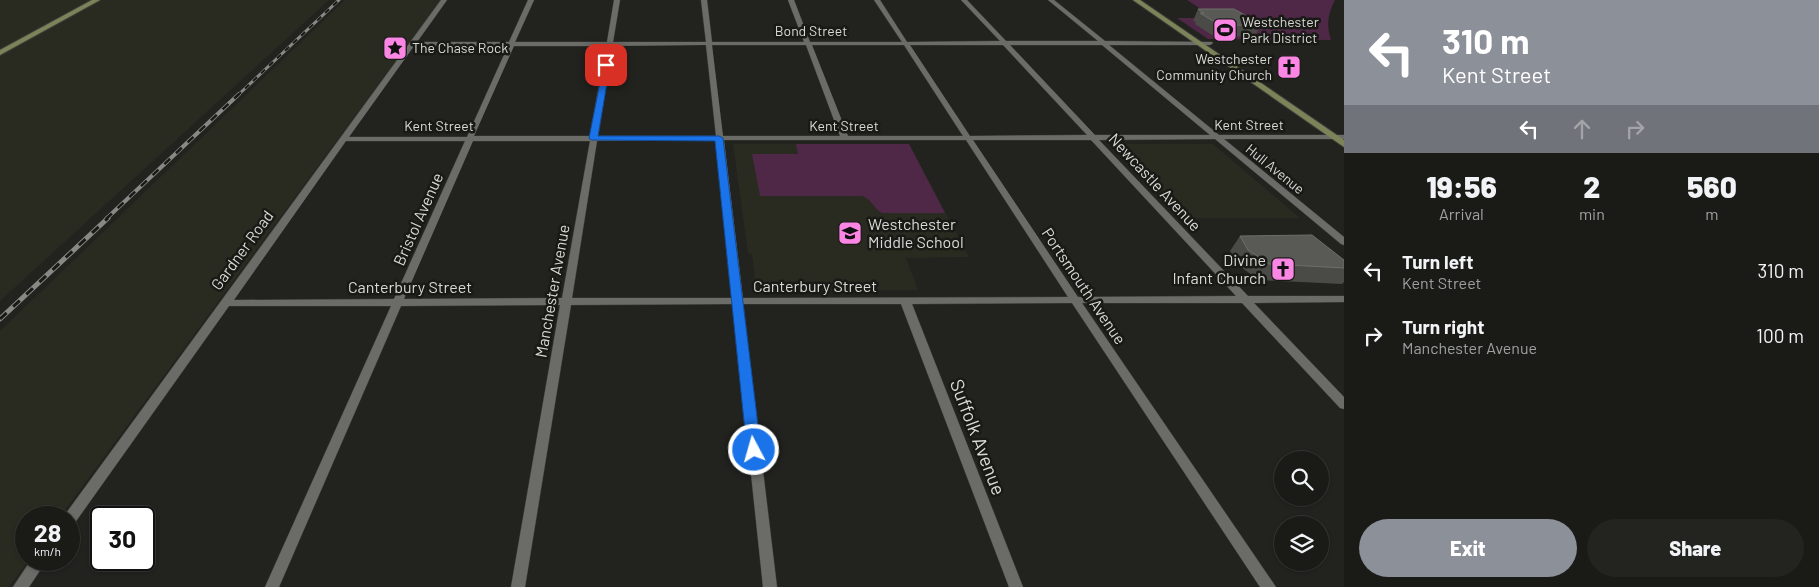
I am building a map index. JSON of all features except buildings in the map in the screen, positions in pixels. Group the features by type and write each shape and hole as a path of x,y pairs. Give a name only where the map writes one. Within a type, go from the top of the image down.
{"street":[{"path":"0,53 97,0"},
{"name":"Gardner Road","path":"79,506 444,0"},
{"name":"Bristol Avenue","path":"272,587 531,0"},
{"name":"Manchester Avenue","path":"518,587 618,0"},
{"path":"704,0 770,587"},
{"path":"791,0 845,138"},
{"name":"Portsmouth Avenue","path":"877,0 1075,300 1269,587"},
{"name":"Newcastle Avenue","path":"964,0 1344,405"},
{"name":"Hull Avenue","path":"1051,0 1344,242"},
{"path":"1136,0 1344,144"},
{"path":"1146,0 1344,137"},
{"name":"Bond Street","path":"413,44 1210,43"},
{"name":"Kent Street","path":"344,139 1344,137"},
{"name":"Canterbury Street","path":"225,303 1344,299"},
{"name":"Suffolk Avenue","path":"905,300 1016,587"},
{"path":"20,587 32,571"}],"shaded area":[{"path":"0,0 329,0 0,301"},
{"path":"345,0 440,0 68,506 15,506 15,571 21,571 9,587 0,587 0,331"},
{"path":"1187,0 1335,0 1328,19 1331,40 1208,39 1177,18 1215,18"},
{"name":"Westchester Middle School","path":"733,144 909,144 969,257 906,258 918,290 753,290 752,281 755,277 752,255 748,253"},
{"path":"796,144 909,144 945,213 882,213 868,199 862,196 760,196 752,154 798,154"},
{"path":"1113,144 1213,144 1300,218 1183,218"}],"railway":[{"path":"237,96 339,0"},
{"path":"106,219 239,94"},
{"path":"0,319 108,218"}],"place":[{"name":"Westchester Park District","path":"1225,30"},
{"name":"The Chase Rock","path":"395,48"},
{"name":"Westchester Community Church","path":"1289,67"},
{"name":"Westchester Middle School","path":"850,233"},
{"name":"Divine Infant Church","path":"1283,269"}],"route":[{"path":"606,65 594,138 719,138 754,450"}]}
